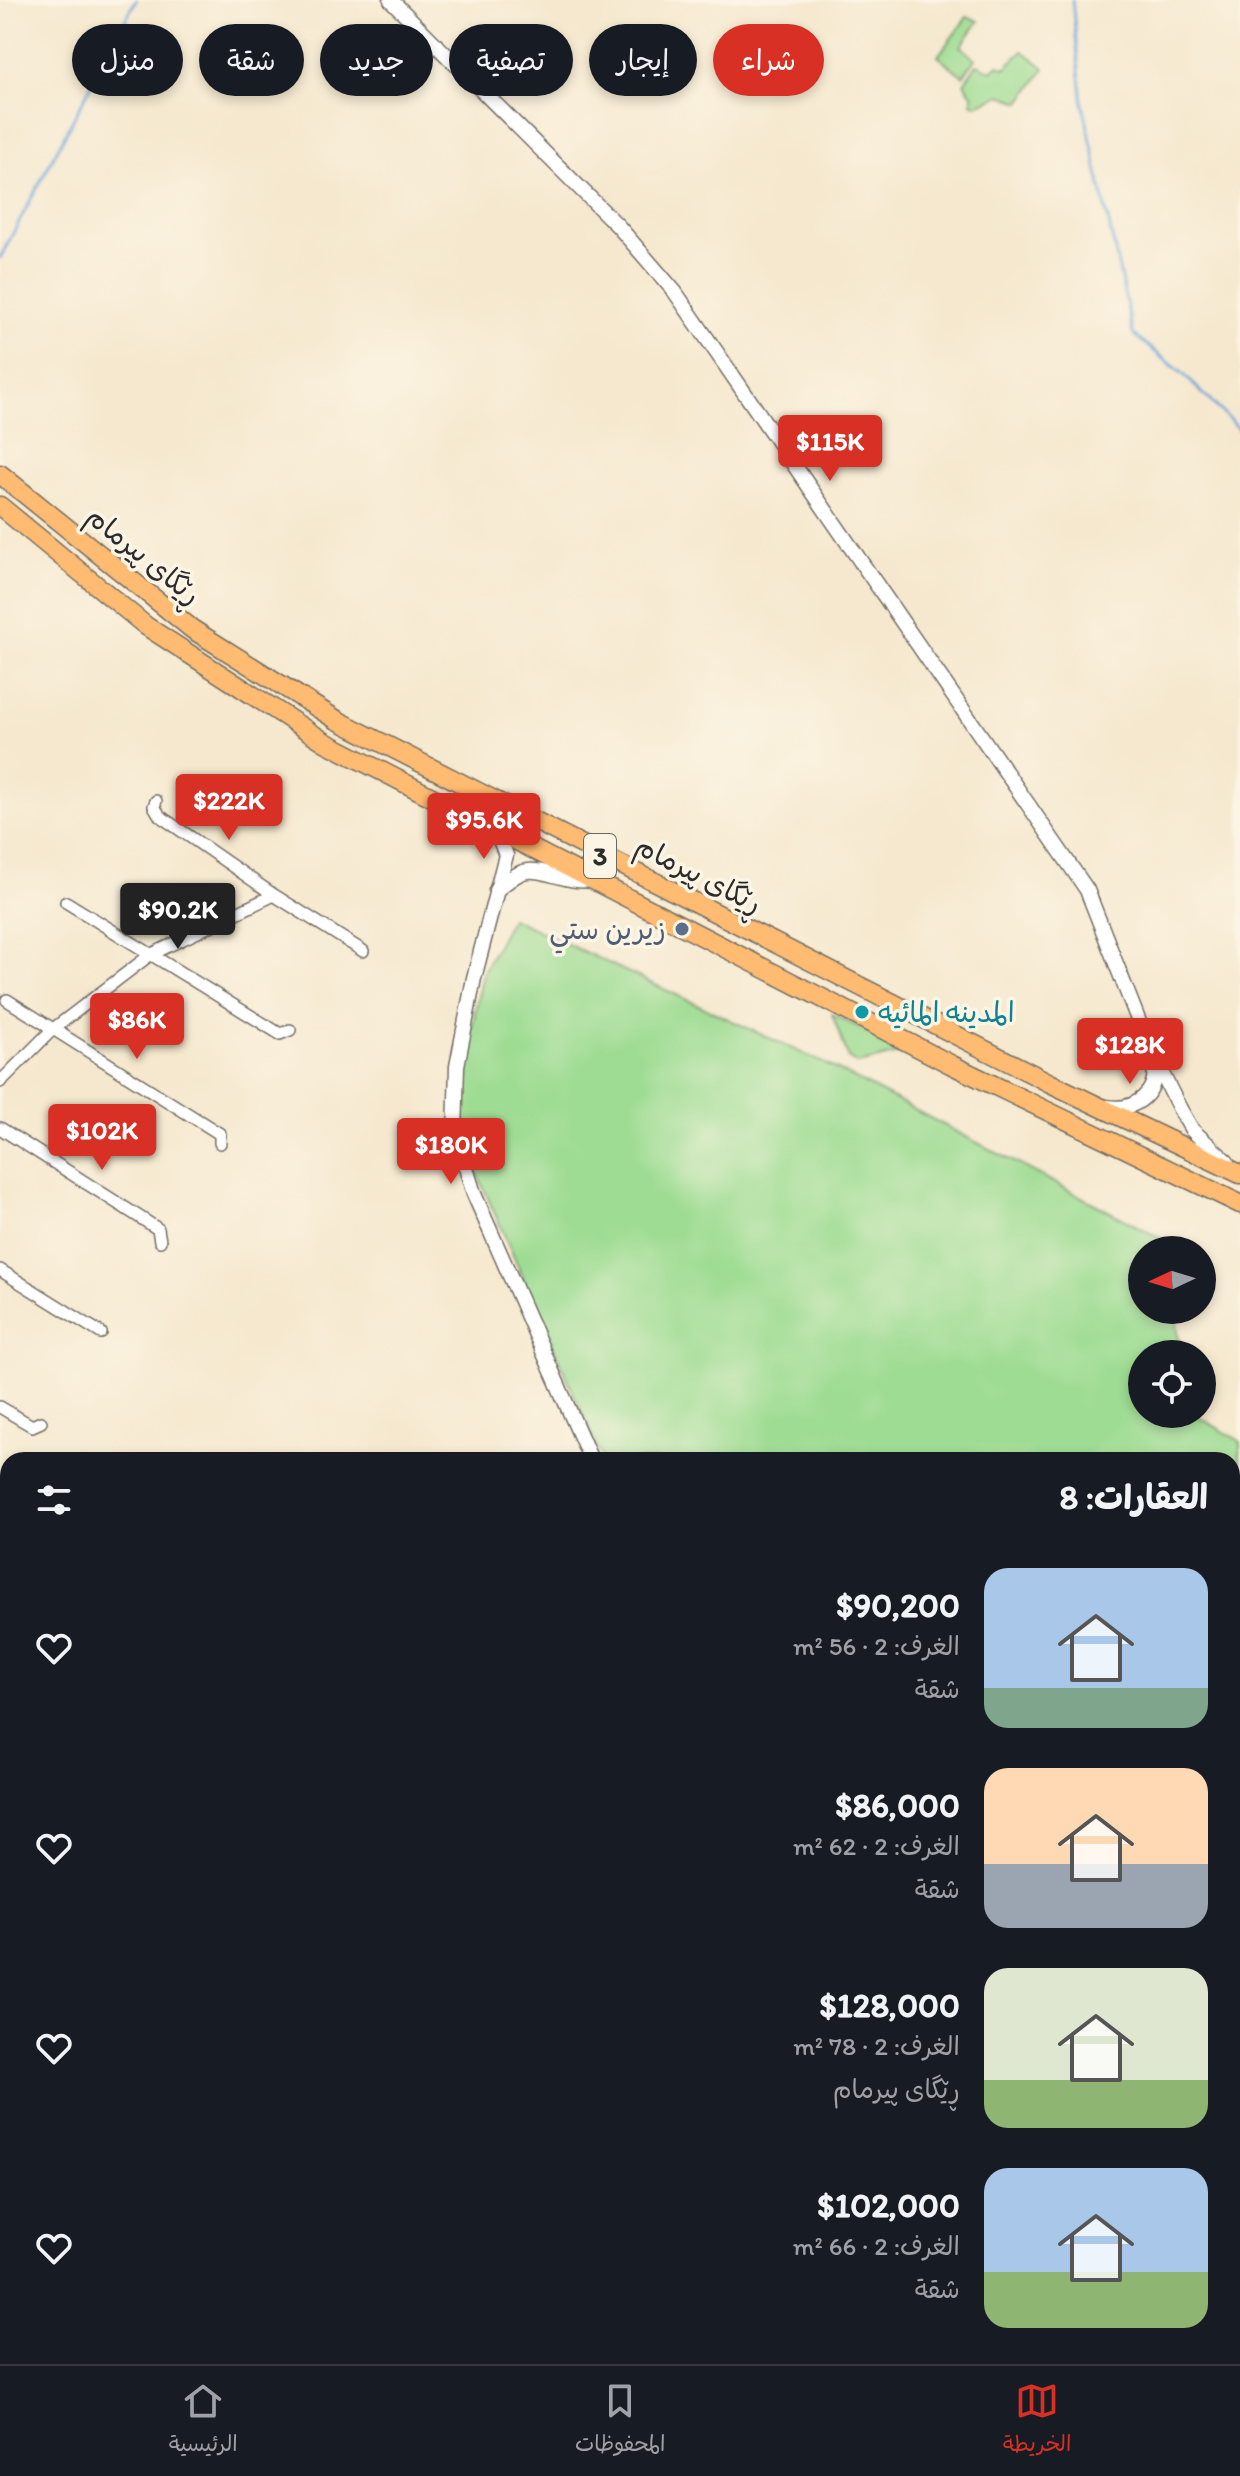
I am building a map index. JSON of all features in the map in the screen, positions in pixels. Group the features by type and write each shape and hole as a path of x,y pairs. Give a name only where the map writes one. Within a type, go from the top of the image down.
{"highway":[{"name":"ڕێگای پیرمام","path":"0,474 192,629 337,720 902,1009 1240,1173"},
{"name":"ڕێگای پیرمام","path":"0,506 146,626 325,742 898,1037 1240,1204"},
{"path":"898,1037 902,1009"}],"street":[{"path":"391,0 618,226 675,292 1087,890 1150,1050 1192,1130 1240,1173"},
{"path":"156,801 154,806 160,816 274,895 363,951"},
{"path":"496,830 506,855 474,978 457,1066 455,1132 474,1194 587,1452"},
{"path":"496,890 520,873 532,870 575,883 593,880"},
{"path":"0,1082 53,1029 150,955 274,895"},
{"path":"66,902 280,1034 290,1030"},
{"path":"7,1000 220,1134 220,1143"},
{"path":"1094,1104 1117,1109 1140,1102 1154,1082 1150,1050"},
{"path":"0,1128 158,1229 160,1241"},
{"path":"0,1270 101,1333"},
{"path":"0,1407 32,1426 41,1422"}],"green space":[{"path":"967,17 979,21 961,46 975,59 963,76 938,56"},
{"path":"1023,51 1045,68 1021,102 1001,95 977,105 971,102 973,96 964,83 977,64 992,71 998,65 1005,68"},
{"path":"511,918 838,1070 1157,1236 1128,1236 1128,1324 1177,1324 1179,1340 1128,1340 1128,1428 1216,1427 1240,1441 1240,1452 599,1452 477,1173 463,1133 462,1101 469,1043 483,972"},
{"path":"832,1014 907,1052 858,1064 849,1059"}],"waterway":[{"path":"0,258 136,0"},
{"path":"1072,0 1082,99 1133,334 1182,373 1240,430"}],"place":[{"name":"زيرين ستي","path":"682,929"},
{"name":"المدينه المائيه","path":"862,1012"}]}
